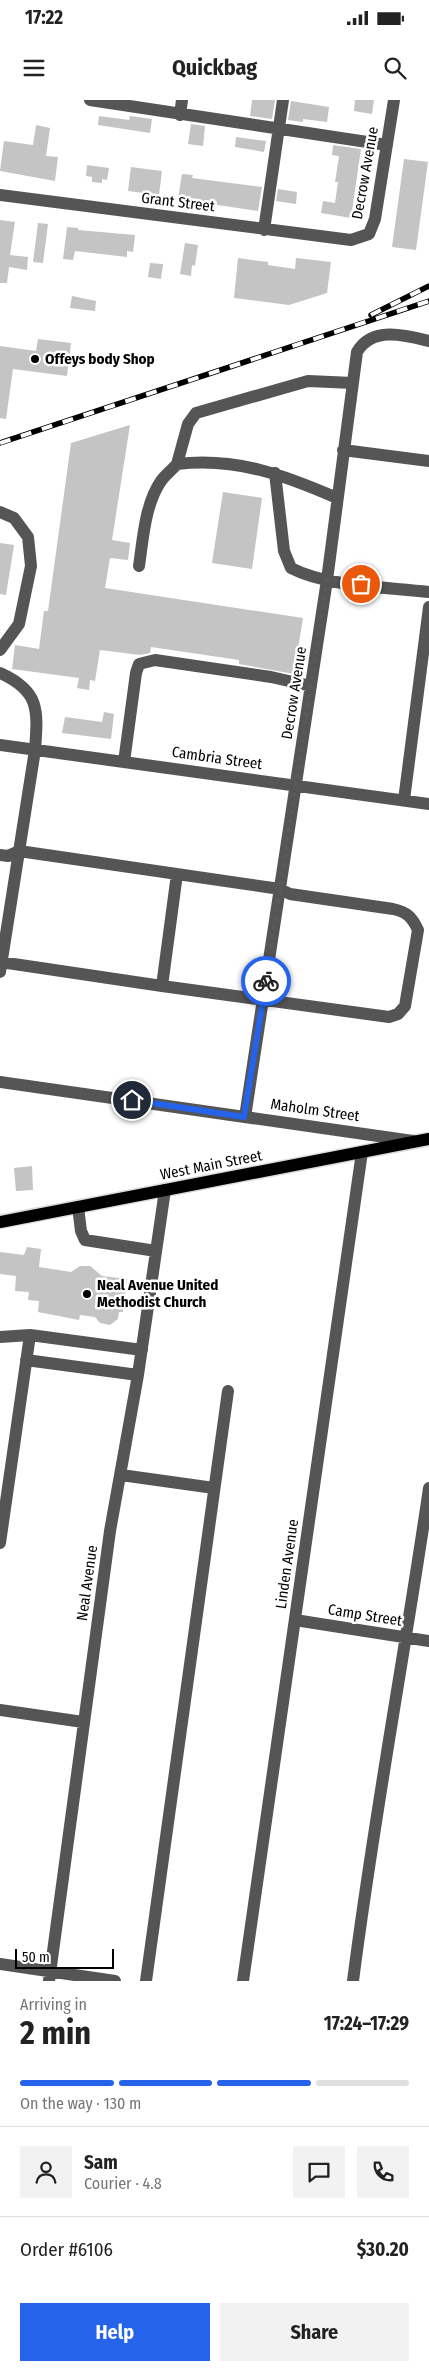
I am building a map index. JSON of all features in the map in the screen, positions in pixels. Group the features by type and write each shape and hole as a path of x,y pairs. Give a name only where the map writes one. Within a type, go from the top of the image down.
{"main road":[{"name":"West Main Street","path":"0,1222 423,1140"}],"street":[{"path":"90,100 387,145"},
{"path":"180,115 182,100"},
{"path":"264,230 283,100"},
{"name":"Decrow Avenue","path":"351,240 369,234 375,219 394,100"},
{"name":"Grant Street","path":"0,195 351,240"},
{"name":"Decrow Avenue","path":"244,1117 327,580 343,450 358,352 363,342 378,335 404,335 429,341"},
{"path":"139,566 144,530 153,498 160,482 177,464 188,424 196,413 308,381 353,383"},
{"path":"343,450 429,461"},
{"path":"177,464 205,461 240,465 275,473 337,498"},
{"path":"275,473 286,560 291,568 303,574 327,580 429,592"},
{"path":"0,512 14,518 28,537 32,566 19,624 0,650"},
{"path":"404,800 424,696 429,607"},
{"path":"124,762 136,673 139,664 154,660 271,677 311,686"},
{"path":"0,673 25,686 32,697 36,712 35,750 19,851 0,965 377,1016 389,1017 398,1014 404,1006 418,930 413,918 404,912 290,894 280,889 19,851 8,856 0,855"},
{"name":"Cambria Street","path":"0,745 296,784 429,804"},
{"path":"162,986 177,874"},
{"name":"Maholm Street","path":"0,1082 244,1117 423,1140"},
{"name":"Linden Avenue","path":"243,1981 362,1152"},
{"name":"Neal Avenue","path":"50,1976 110,1531 138,1375 165,1190"},
{"path":"78,1207 81,1231 85,1240 156,1251"},
{"path":"0,1337 30,1335 142,1350"},
{"path":"0,1543 3,1504 30,1335"},
{"path":"26,1360 138,1375"},
{"path":"146,1981 228,1390"},
{"path":"121,1475 214,1488"},
{"path":"353,1981 429,1488"},
{"name":"Camp Street","path":"295,1620 429,1641"},
{"path":"0,1710 83,1722"},
{"path":"0,1964 50,1976 115,1981"}],"building":[{"path":"252,100 275,100 272,119 250,116"},
{"path":"355,100 374,100 372,114 354,111"},
{"path":"291,101 329,107 327,122 303,119 303,122 288,120"},
{"path":"99,116 129,120 130,116 152,119 150,133 98,125"},
{"path":"191,124 205,126 203,146 188,144"},
{"path":"36,125 50,128 46,156 58,157 55,181 0,171 4,141 33,145"},
{"path":"236,137 266,141 264,152 235,147"},
{"path":"333,145 361,149 351,218 321,213 323,201 335,203 338,182 335,182 339,156 332,155"},
{"path":"404,159 428,162 416,250 392,247"},
{"path":"87,165 109,168 107,180 102,179 102,183 92,182 92,177 86,176"},
{"path":"131,167 162,171 159,195 128,191"},
{"path":"182,174 193,175 192,178 262,187 258,211 178,199"},
{"path":"278,189 297,192 296,204 276,201"},
{"path":"0,220 15,222 10,255 28,257 27,270 9,267 7,283 0,283"},
{"path":"38,223 48,224 43,263 33,262"},
{"path":"67,227 78,228 78,230 135,235 133,252 127,251 127,257 75,251 73,260 63,259"},
{"path":"185,243 198,245 195,266 192,265 191,276 180,274"},
{"path":"238,258 268,262 268,265 295,269 296,258 331,262 327,293 289,305 234,298"},
{"path":"150,263 163,264 161,279 148,277"},
{"path":"72,296 96,301 95,311 70,308"},
{"name":"Offeys body Shop","path":"38,339 71,343 67,376 13,369 6,419 0,418 0,346 36,351"},
{"path":"130,425 112,540 130,543 128,560 110,558 105,588 303,618 294,674 239,664 239,660 151,647 150,653 140,655 100,650 95,681 90,680 89,690 77,688 79,678 12,669 15,645 39,649 44,611 48,611 71,443"},
{"path":"223,492 262,498 252,569 212,563"},
{"path":"0,543 14,545 6,595 0,594"},
{"path":"104,712 114,714 111,739 62,733 65,717 102,722"},
{"path":"32,1166 33,1190 16,1191 14,1168"},
{"name":"Neal Avenue United Methodist Church","path":"27,1247 41,1249 39,1267 71,1272 80,1266 90,1266 102,1276 127,1279 123,1312 119,1312 118,1319 110,1325 100,1323 95,1317 80,1315 79,1320 38,1312 39,1301 28,1300 29,1292 15,1291 16,1276 0,1274 0,1252 24,1255"}],"railway":[{"path":"371,315 429,286"},
{"path":"0,443 429,301"}],"way so far":[{"path":"266,981 327,580 361,584"}],"place":[{"name":"Offeys body Shop","path":"35,359"},
{"name":"Neal Avenue United Methodist Church","path":"87,1294"}],"route":[{"path":"132,1100 244,1117 266,981"}]}
